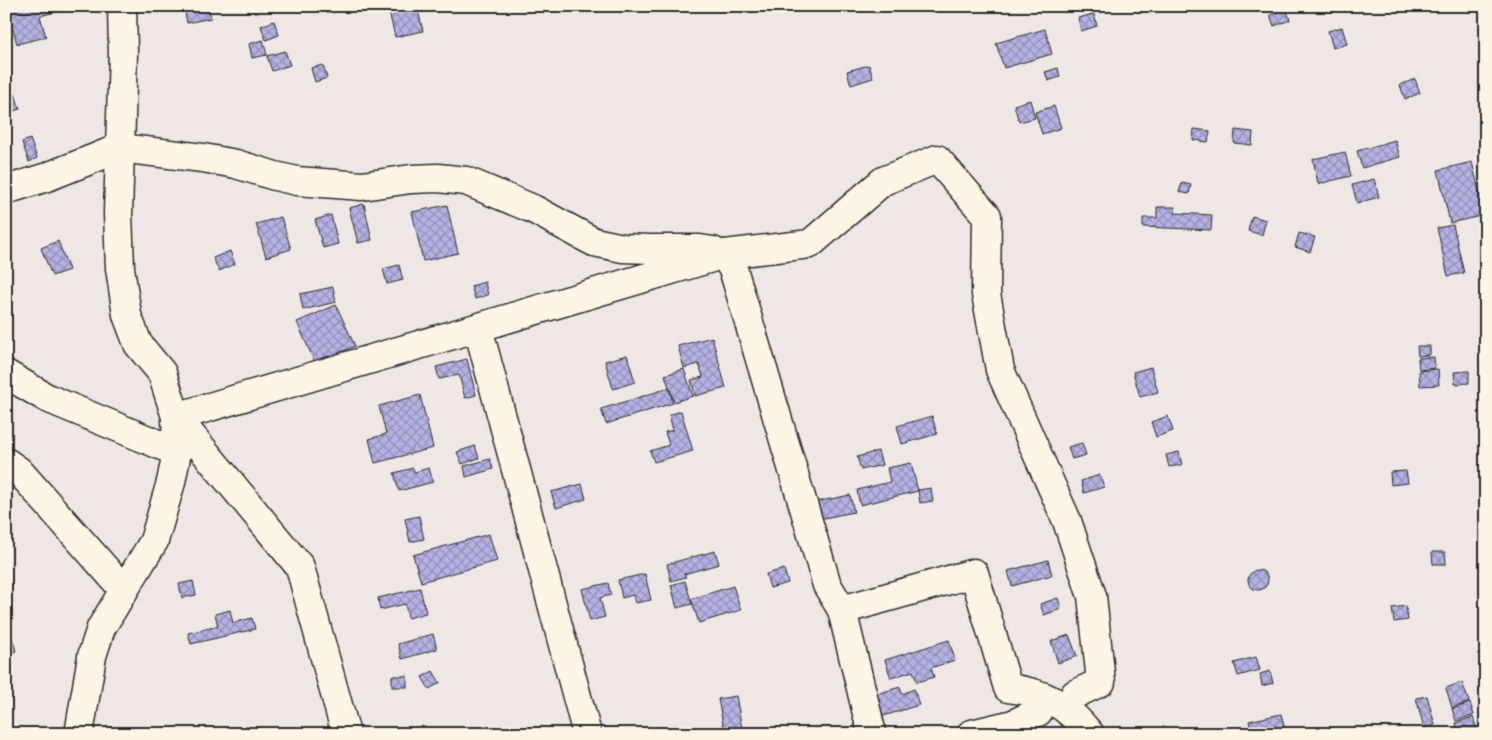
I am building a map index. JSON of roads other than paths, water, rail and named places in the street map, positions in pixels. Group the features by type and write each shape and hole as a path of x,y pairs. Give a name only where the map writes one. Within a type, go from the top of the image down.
{"street":[{"path":"79,734 92,656 102,628 154,540 172,482 177,452 176,417 162,373 138,344 127,315 120,268 118,214 123,53 122,6"},
{"path":"6,190 46,177 120,148 203,158 236,164 275,176 298,180 362,186 411,179 438,178 466,181 533,209 594,242 623,248 700,249 725,254"},
{"path":"176,417 725,254 810,244 883,181 937,160 987,216 986,294 1000,370 1067,521 1092,596 1100,682 1075,694"},
{"path":"725,254 734,272 827,585 842,610 872,734"},
{"path":"478,328 589,732"},
{"path":"6,374 47,398 177,452"},
{"path":"176,417 300,566 346,734"},
{"path":"6,462 19,471 124,590"},
{"path":"842,610 974,573 1008,688 1026,690 1053,701 1076,717 1090,734"},
{"path":"971,734 1013,724 1038,712"}]}
